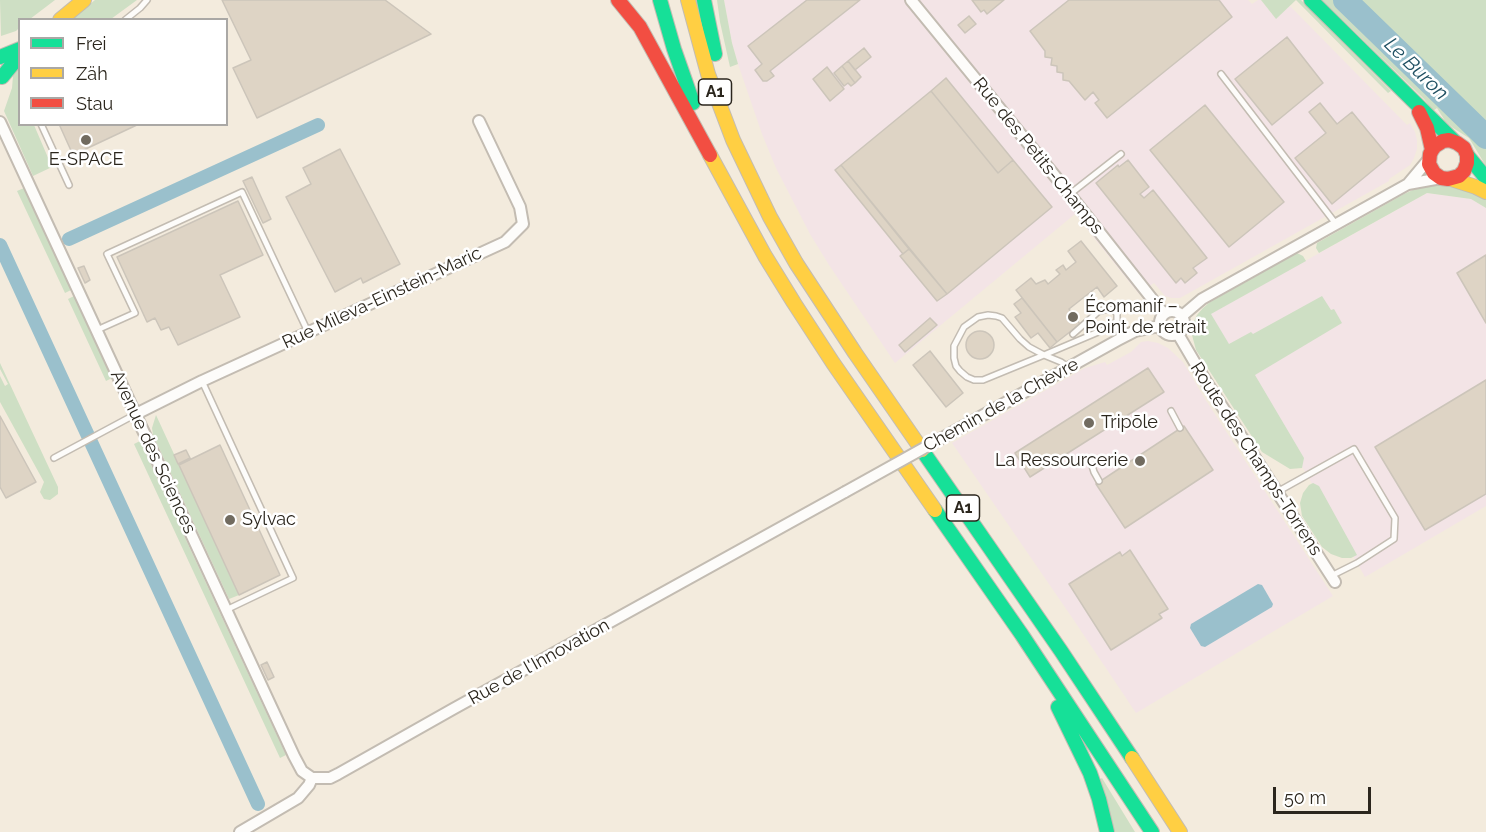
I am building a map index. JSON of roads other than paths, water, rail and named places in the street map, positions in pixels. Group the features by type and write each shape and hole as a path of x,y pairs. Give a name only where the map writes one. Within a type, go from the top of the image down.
{"main road":[{"path":"62,18 84,0"},
{"path":"618,0 640,27 745,219"},
{"name":"A1","path":"660,0 697,116 745,219 777,275 818,341 1022,634 1152,832"},
{"name":"A1","path":"688,0 708,74 733,140 770,217 796,263 828,314 1043,624 1180,832"},
{"path":"704,0 717,62 752,181"},
{"path":"1311,0 1412,101 1464,148 1486,178"},
{"path":"0,57 18,50"},
{"path":"1,92 3,84 1,73 18,57"},
{"path":"1412,101 1425,122 1430,155 1429,164 1434,173 1486,192"},
{"path":"1430,155 1439,143 1454,141"},
{"path":"1446,178 1459,176 1464,171 1467,155"},
{"path":"1022,634 1090,772 1107,832"}],"street":[{"name":"Rue des Petits-Champs","path":"911,0 1070,194 1164,314"},
{"name":"Rue Mileva-Einstein-Maric","path":"136,414 202,381 505,242 523,224 520,207 479,121"},
{"name":"Avenue des Sciences","path":"0,122 299,766 312,778"},
{"path":"1408,184 1430,155"},
{"path":"1182,316 1202,299 1408,184 1446,178"},
{"path":"1173,311 1182,316 1184,325 1182,330 1174,336 1165,334 1159,321 1164,314 1173,311"},
{"name":"Chemin de la Chèvre","path":"845,492 1130,334 1160,326"},
{"name":"Route des Champs-Torrens","path":"1178,334 1200,373 1333,579"},
{"name":"Rue de l'Innovation","path":"312,778 330,778 338,774 845,492"},
{"path":"240,832 298,798 312,778"}],"lane":[{"path":"128,18 147,0"},
{"path":"1221,74 1336,224"},
{"path":"42,126 69,185"},
{"path":"1070,194 1121,154"},
{"path":"97,330 135,312 107,254 242,192 308,332"},
{"path":"1068,368 1061,362 1044,354 1029,347 1002,318 996,316 978,317 964,327 954,346 956,366 967,377 983,380 1044,354 1110,327 1117,321 1114,310 1099,311 1073,334"},
{"path":"1110,327 1130,334"},
{"path":"202,381 293,578 226,610"},
{"path":"1171,411 1180,428"},
{"path":"54,458 136,414"},
{"path":"1277,492 1354,449 1395,518 1394,539 1333,579"},
{"path":"1090,459 1099,482"}],"water":[{"path":"1258,584 1262,585 1273,604 1272,607 1205,647 1201,646 1190,628 1191,624"}],"waterway":[{"name":"Le Buron","path":"1345,0 1486,137"},
{"path":"69,239 318,125"},
{"path":"0,245 258,804"}],"place":[{"name":"E-SPACE","path":"86,140"},
{"name":"Écomanif – Point de retrait","path":"1073,317"},
{"name":"Tripōle","path":"1089,423"},
{"name":"La Ressourcerie","path":"1140,461"},
{"name":"Sylvac","path":"230,520"}]}
